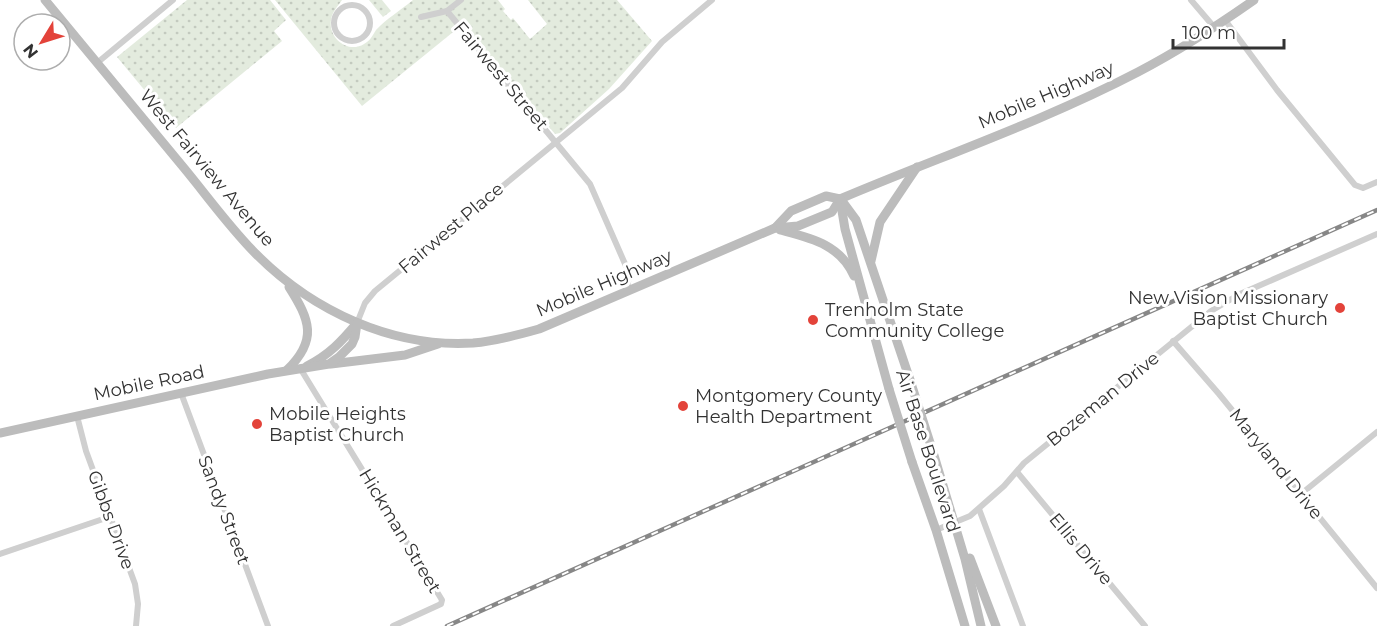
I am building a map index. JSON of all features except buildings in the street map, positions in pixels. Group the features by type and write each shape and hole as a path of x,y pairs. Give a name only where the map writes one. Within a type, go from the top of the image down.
{"main road":[{"name":"West Fairview Avenue","path":"45,0 237,234 285,280 315,301 357,323 389,333 440,343"},
{"name":"Mobile Highway","path":"775,228 791,211 826,196 840,199 1105,88 1170,54 1254,0"},
{"path":"870,263 880,222 917,167"},
{"name":"Mobile Highway","path":"440,343 474,343 519,335 558,322 775,228 798,226 832,212 840,199"},
{"name":"Air Base Boulevard","path":"840,199 856,220 910,380 955,522 981,626"},
{"name":"Air Base Boulevard","path":"840,199 845,229 889,389 965,626"},
{"path":"775,228 821,241 832,248 851,269 863,295"},
{"path":"285,280 300,303 308,329 308,338 303,352 286,371"},
{"path":"329,364 352,344 357,323"},
{"name":"Mobile Road","path":"302,368 326,356 339,345 357,323"},
{"name":"Mobile Road","path":"0,433 286,371 405,355 440,343"},
{"path":"955,522 996,626"}],"street":[{"path":"97,63 173,0"},
{"path":"421,17 447,11 461,0"},
{"path":"1191,0 1215,27"},
{"name":"Fairwest Street","path":"556,141 622,88 662,42 708,1"},
{"path":"355,3 368,15 370,22 368,29 358,39 344,39 334,27 334,20 342,8 355,3"},
{"name":"Fairwest Street","path":"447,11 592,187 629,273 627,292"},
{"path":"1225,20 1277,90 1348,177 1359,188 1377,182"},
{"name":"Fairwest Place","path":"357,323 365,303 375,291 556,141"},
{"name":"Bozeman Drive","path":"936,530 970,516 979,509 1005,486 1024,463 1211,311 1240,294 1377,234"},
{"name":"Maryland Drive","path":"1173,341 1377,588"},
{"name":"Hickman Street","path":"302,368 442,602 393,626"},
{"name":"Sandy Street","path":"180,393 268,626"},
{"name":"Gibbs Drive","path":"77,416 86,451 135,584 138,604 136,626"},
{"path":"1301,494 1377,432"},
{"name":"Ellis Drive","path":"1017,472 1145,626"},
{"path":"979,509 1023,626"},
{"path":"0,554 109,517"}],"shaded area":[{"path":"187,0 270,0 286,20 274,31 282,41 176,128 117,57"},
{"path":"275,0 342,0 335,9 331,27 340,42 352,47 358,47 370,39 380,26 413,0 498,0 505,9 503,11 511,20 513,18 530,39 547,24 528,0 617,0 652,41 609,89 560,133 555,134 463,24 362,106"},
{"path":"369,0 382,0 391,11 383,17"}],"railway":[{"path":"447,626 1377,210"}],"place":[{"name":"New Vision Missionary Baptist Church","path":"1340,308"},
{"name":"Trenholm State Community College","path":"813,320"},
{"name":"Montgomery County Health Department","path":"683,406"},
{"name":"Mobile Heights Baptist Church","path":"257,424"}]}
